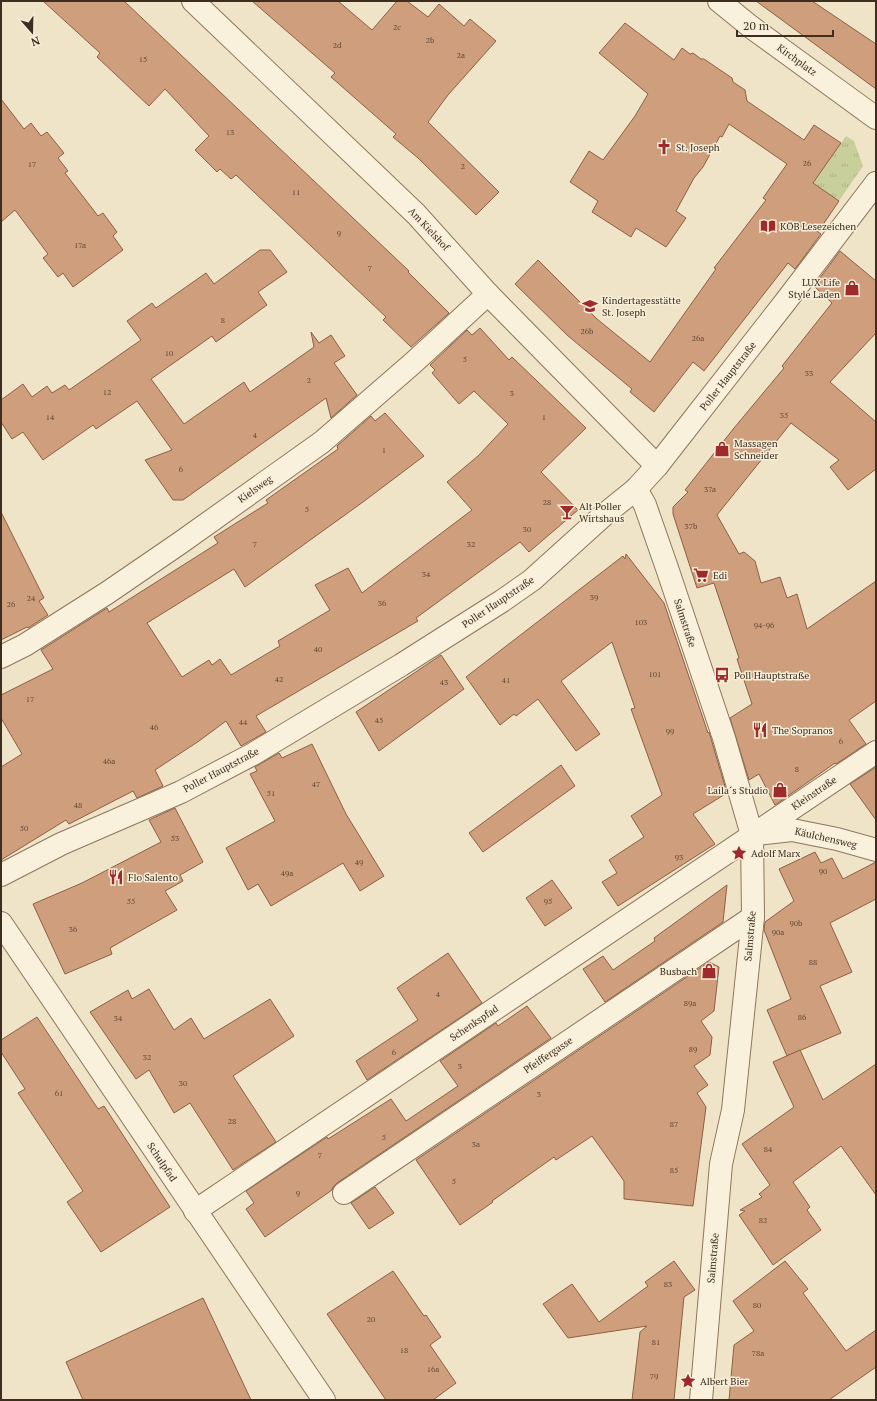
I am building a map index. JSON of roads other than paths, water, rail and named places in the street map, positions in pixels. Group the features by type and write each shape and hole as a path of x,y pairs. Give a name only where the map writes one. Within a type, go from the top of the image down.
{"street":[{"name":"Am Kielshof","path":"193,1 416,214 488,294 657,466"},
{"name":"Kirchplatz","path":"719,1 751,27 876,118"},
{"name":"Poller Hauptstraße","path":"1,875 61,844 181,792 253,754 401,665 502,601 532,580 636,488 657,466 876,183"},
{"name":"Kielsweg","path":"1,657 25,645 107,593 322,442 413,363 488,294"},
{"name":"Salmstraße","path":"636,488 645,505 724,738 752,834 753,917 736,1087 733,1110 721,1164 701,1400"},
{"name":"Kleinstraße","path":"752,834 876,752"},
{"name":"Käulchensweg","path":"752,834 792,830 837,839 876,850"},
{"name":"Schenkspfad","path":"195,1211 752,834"},
{"name":"Pfeiffergasse","path":"344,1193 753,917"},
{"name":"Schulpfad","path":"1,923 324,1400"}],"place":[{"name":"St. Joseph","path":"664,147"},
{"name":"KÖB Lesezeichen","path":"768,226"},
{"name":"LUX Life Style Laden","path":"852,288"},
{"name":"Kindertagesstätte St. Joseph","path":"590,306"},
{"name":"Massagen Schneider","path":"722,449"},
{"name":"Alt Poller Wirtshaus","path":"567,512"},
{"name":"Edi","path":"701,575"},
{"name":"Poll Hauptstraße","path":"722,675"},
{"name":"The Sopranos","path":"760,730"},
{"name":"Laila´s Studio","path":"780,790"},
{"name":"Adolf Marx","path":"739,853"},
{"name":"Flo Salento","path":"116,877"},
{"name":"Busbach","path":"709,971"},
{"name":"Albert Bier","path":"688,1381"}]}
